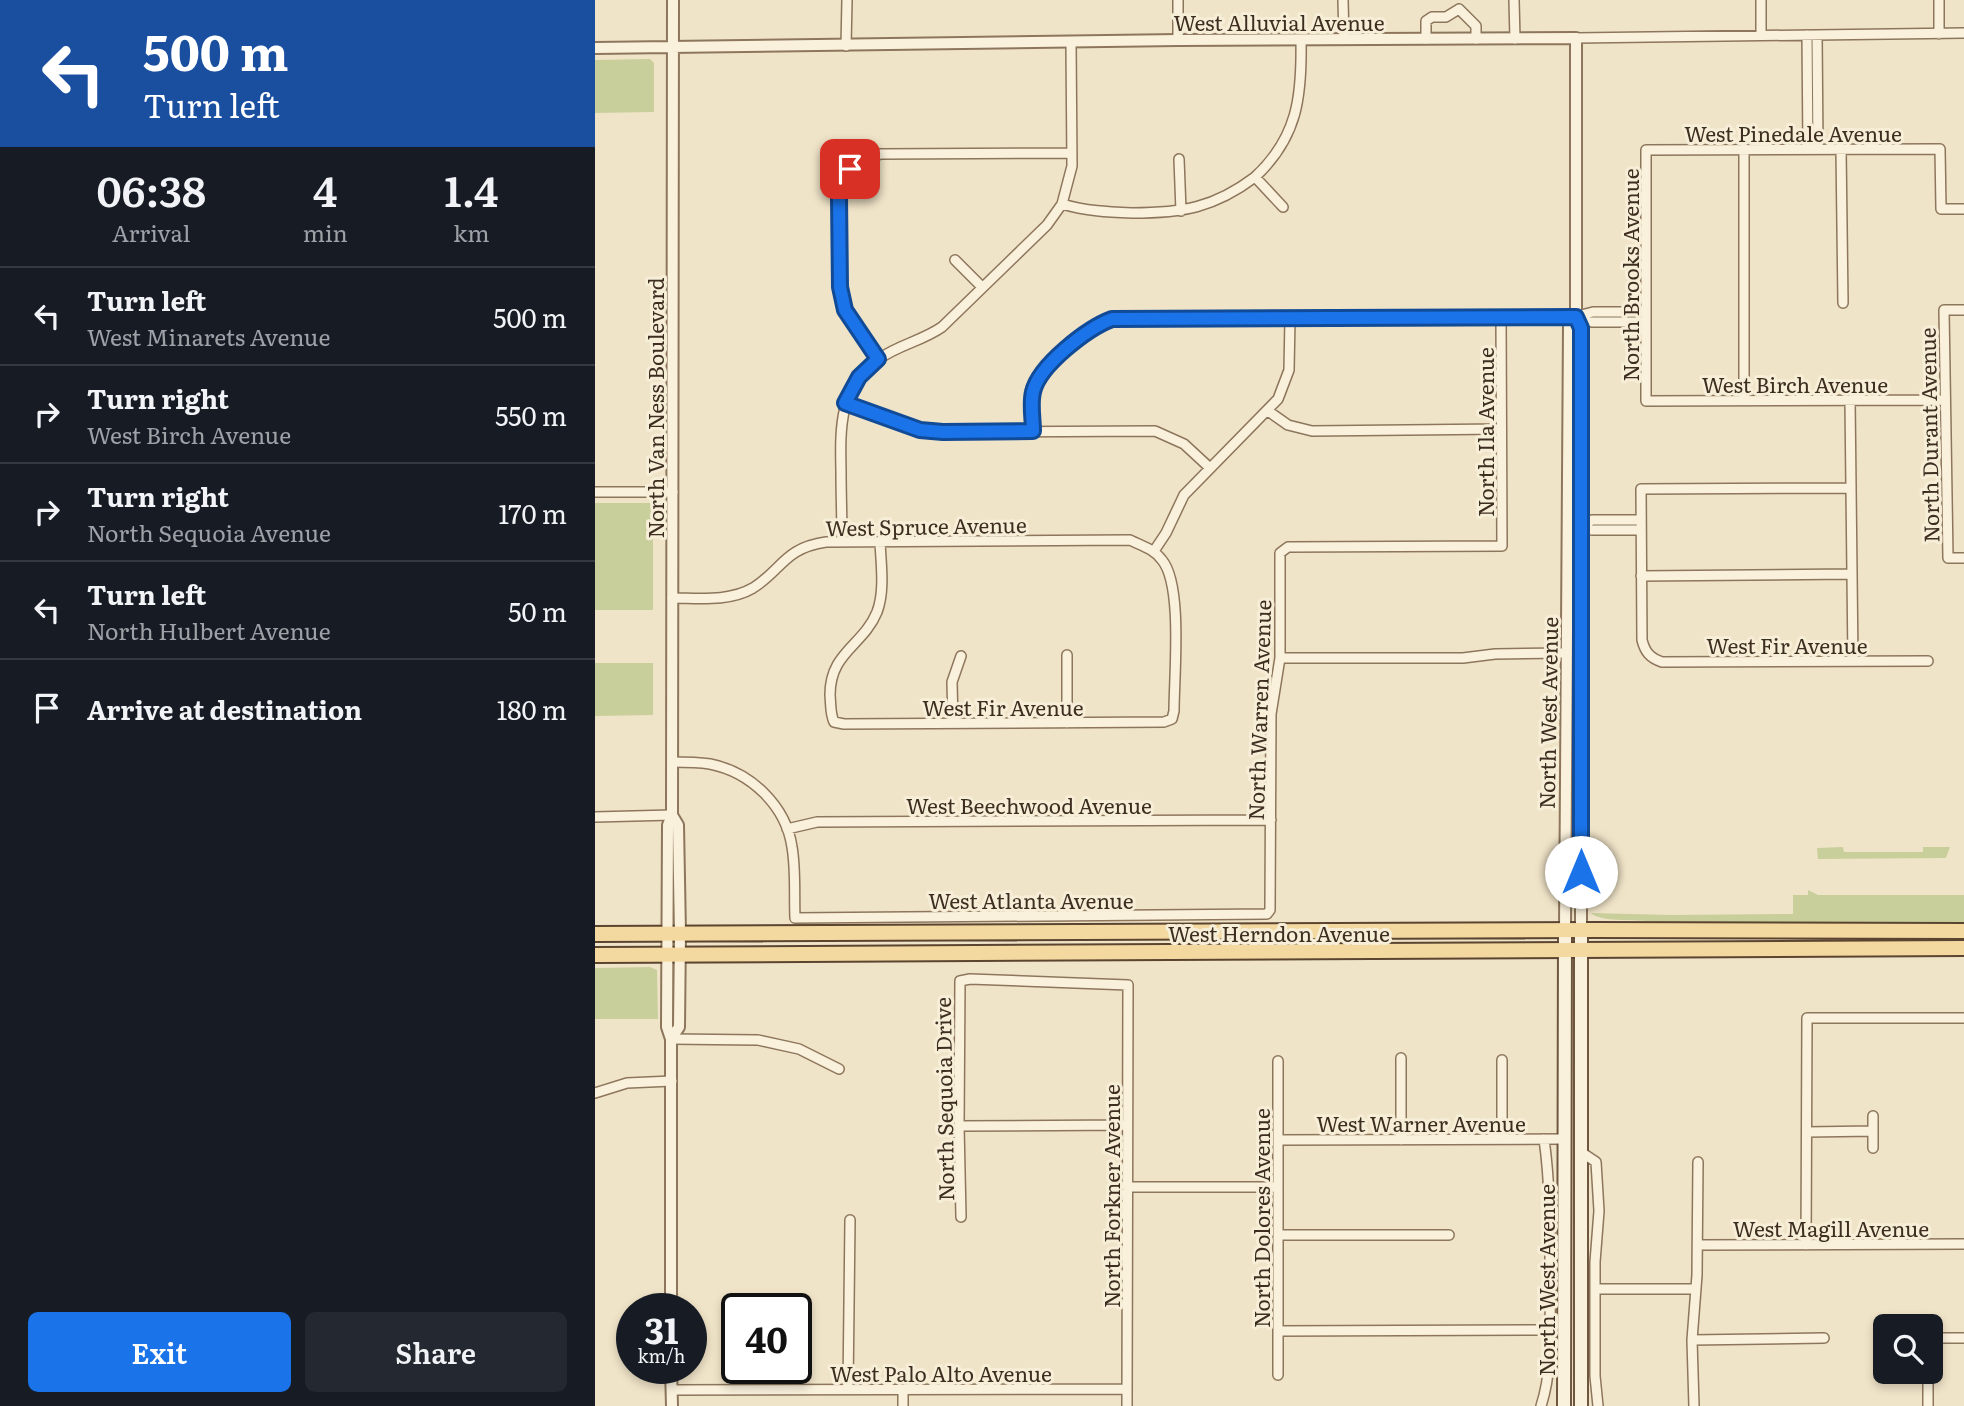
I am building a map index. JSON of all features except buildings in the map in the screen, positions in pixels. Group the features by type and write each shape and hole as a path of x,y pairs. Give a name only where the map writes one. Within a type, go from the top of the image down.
{"main road":[{"name":"North West Avenue","path":"1564,1406 1565,930"},
{"name":"North West Avenue","path":"1581,930 1581,1406"},
{"name":"West Herndon Avenue","path":"595,934 1964,931"},
{"name":"West Herndon Avenue","path":"595,955 1964,948"},
{"path":"1565,1040 1571,1047 1574,1089 1580,1104"},
{"path":"1565,1084 1572,1104 1573,1129 1580,1135"},
{"path":"1564,1139 1573,1146 1573,1197 1580,1211"}],"street":[{"name":"North Van Ness Boulevard","path":"671,1293 671,1039 667,1027 674,933 668,825 672,815 673,0"},
{"path":"846,46 847,0"},
{"path":"1178,0 1178,40"},
{"path":"1343,0 1345,39"},
{"path":"1514,0 1515,38"},
{"path":"1761,0 1761,35"},
{"path":"1939,0 1939,34"},
{"path":"1426,39 1426,21 1432,17 1446,17 1459,4 1476,26 1476,38"},
{"name":"West Alluvial Avenue","path":"595,48 1964,33"},
{"path":"1812,35 1813,148"},
{"name":"North West Avenue","path":"1576,38 1576,317 1581,328 1583,524 1581,930"},
{"path":"1062,204 1090,211 1181,211 1218,200 1255,177 1269,165 1282,147 1297,109 1301,85 1301,40"},
{"path":"842,542 840,428 845,403 859,377 878,359 935,332 1047,225 1062,204 1070,178 1072,153 1071,43"},
{"path":"1744,149 1744,400"},
{"path":"1842,149 1843,303"},
{"name":"West Pinedale Avenue","path":"1646,150 1940,149 1941,209 1964,209"},
{"name":"North Brooks Avenue","path":"1646,150 1646,401"},
{"path":"878,359 845,310 840,287 839,197 845,176 857,162 881,154 1072,153"},
{"path":"1179,159 1181,211"},
{"path":"1255,177 1283,207"},
{"path":"955,260 982,287"},
{"name":"North Durant Avenue","path":"1964,310 1944,310 1948,558 1964,558"},
{"path":"1033,431 1033,392 1061,353 1095,326 1112,319 1576,317 1593,312 1645,317"},
{"name":"North Ila Avenue","path":"1283,550 1287,547 1502,546 1501,317"},
{"name":"North West Avenue","path":"1565,930 1569,327 1576,317"},
{"path":"1154,551 1184,495 1278,399 1287,379 1290,359 1290,319"},
{"path":"1850,400 1853,661"},
{"name":"West Birch Avenue","path":"1646,401 1944,400"},
{"path":"845,403 920,430 1155,431 1184,443 1210,468"},
{"path":"1268,411 1288,425 1312,431 1501,429"},
{"path":"1851,488 1641,489 1641,576 1852,574"},
{"path":"595,492 673,492"},
{"path":"1569,525 1592,520 1641,525"},
{"name":"West Spruce Avenue","path":"672,598 713,598 739,594 762,582 780,563 797,551 816,543 1130,540 1154,551"},
{"name":"West Fir Avenue","path":"880,542 880,603 872,622 835,666 830,686 834,722 1067,723 1164,722 1172,719 1174,592 1169,572 1154,551"},
{"name":"North Warren Avenue","path":"1267,914 1270,909 1271,714 1280,658 1280,554 1283,550"},
{"name":"West Fir Avenue","path":"1641,576 1642,640 1649,655 1662,662 1927,661"},
{"path":"1280,658 1463,658 1495,654 1567,653 1574,657 1575,710 1581,717"},
{"path":"1067,655 1067,723"},
{"path":"953,723 952,682 961,656"},
{"path":"672,762 710,764 740,774 773,803 787,828"},
{"path":"595,817 672,815"},
{"name":"West Beechwood Avenue","path":"787,828 817,822 1271,820"},
{"name":"West Atlanta Avenue","path":"787,828 793,859 795,918 1267,914"},
{"name":"North Forkner Avenue","path":"960,981 970,979 1128,985 1127,1406"},
{"name":"North Sequoia Drive","path":"960,981 958,1126 961,1217"},
{"path":"1806,1245 1807,1018 1964,1018"},
{"path":"671,1039 758,1040 799,1049 839,1069"},
{"path":"1401,1058 1401,1140"},
{"path":"1502,1060 1502,1139"},
{"name":"North Dolores Avenue","path":"1277,1375 1278,1061"},
{"path":"595,1093 627,1083 671,1082"},
{"path":"1873,1116 1873,1148"},
{"path":"958,1126 1127,1125"},
{"path":"1807,1132 1873,1131"},
{"path":"1541,1406 1548,1383 1550,1330 1550,1181 1544,1139"},
{"name":"West Warner Avenue","path":"1278,1140 1564,1139"},
{"path":"1581,1152 1596,1162 1599,1211 1595,1289 1595,1376 1598,1406"},
{"path":"1694,1406 1692,1340 1698,1245 1698,1163"},
{"path":"1127,1187 1278,1187"},
{"path":"1580,1211 1599,1211"},
{"path":"848,1389 850,1220"},
{"path":"1278,1235 1449,1235"},
{"name":"West Magill Avenue","path":"1698,1245 1964,1244"},
{"path":"1595,1289 1696,1289"},
{"path":"1277,1331 1550,1330"},
{"path":"1692,1340 1824,1338"},
{"path":"1943,1338 1964,1338"},
{"path":"671,1384 671,1406"},
{"path":"1928,1384 1928,1406"},
{"name":"West Palo Alto Avenue","path":"671,1390 1127,1390"},
{"path":"903,1390 903,1406"}],"green space":[{"path":"650,59 654,63 654,112 595,113 595,60"},
{"path":"595,503 653,503 653,610 595,610"},
{"path":"595,663 653,663 653,715 595,716"},
{"path":"1843,847 1844,852 1923,852 1923,847 1950,847 1946,858 1818,859 1817,848"},
{"path":"1808,890 1818,895 1964,895 1964,923 1658,922 1603,918 1591,913 1793,914 1793,895 1808,895"},
{"path":"650,967 657,970 658,1019 595,1019 595,968"}],"route":[{"path":"850,169 841,186 839,197 840,287 845,310 878,359 859,377 845,403 920,430 1033,431 1033,392 1045,372 1061,353 1095,326 1112,319 1576,317 1581,328 1583,524 1581,872"}]}
